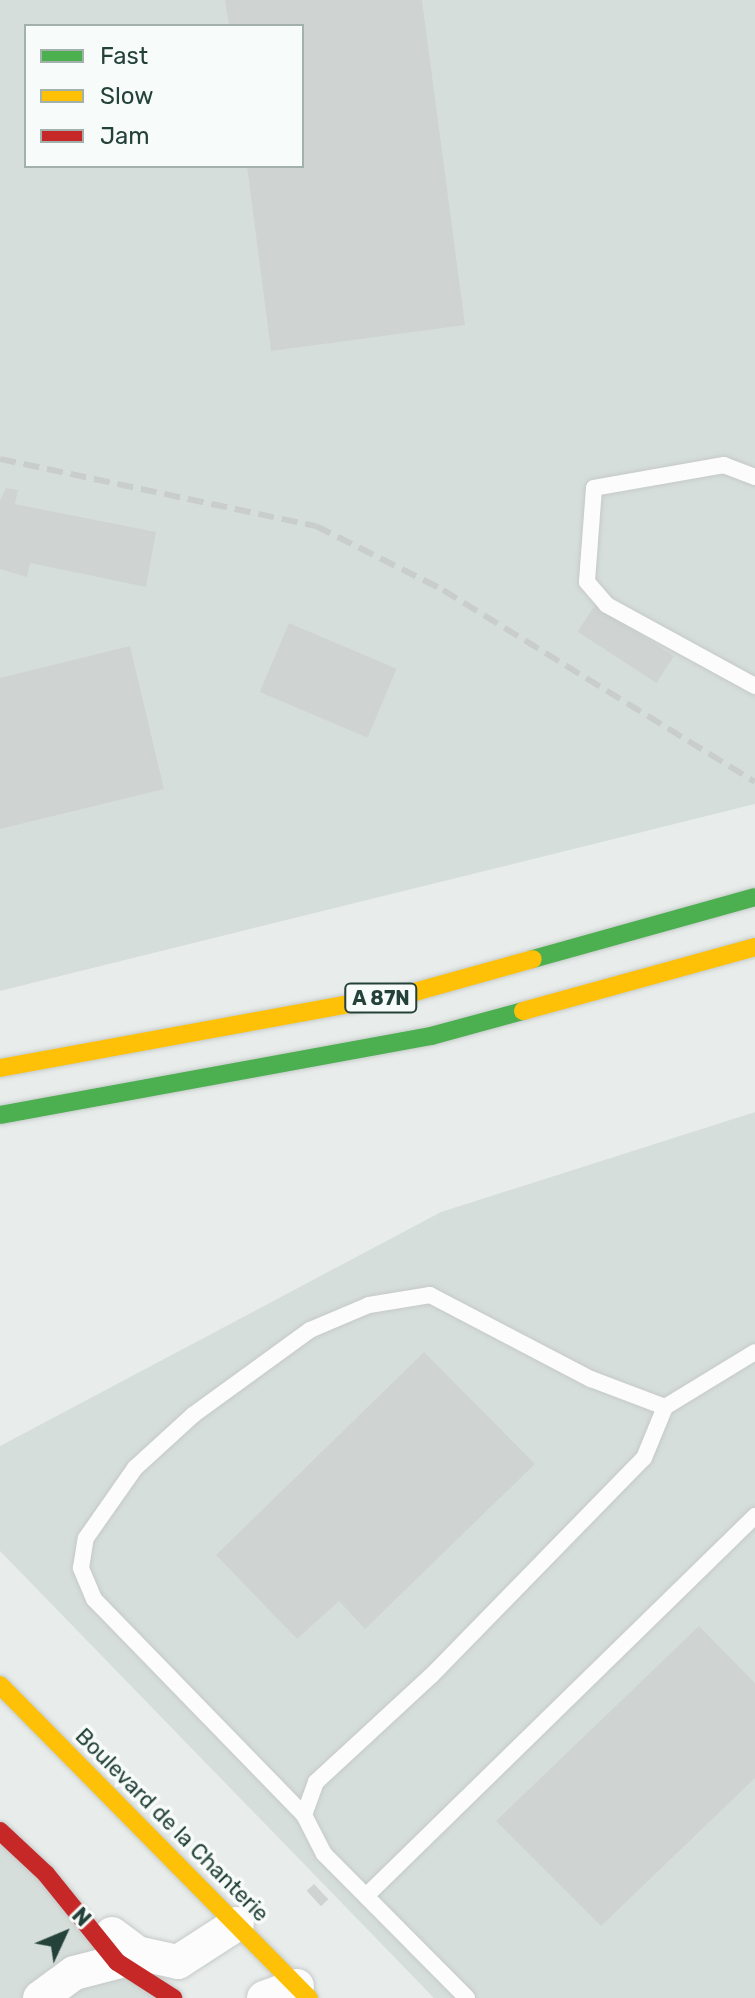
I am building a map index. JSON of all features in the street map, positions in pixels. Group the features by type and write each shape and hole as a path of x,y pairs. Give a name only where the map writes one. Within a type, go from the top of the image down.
{"main road":[{"name":"A 87N","path":"0,1068 418,991 755,897"},
{"name":"A 87N","path":"0,1115 431,1036 755,947"},
{"name":"Boulevard de la Chanterie","path":"0,1685 303,1992"},
{"path":"0,1831 46,1874 117,1962 173,1998"}],"street":[{"path":"46,1874 122,1943 157,1960 178,1962 237,1924"},
{"path":"40,1998 74,1973 117,1962"},
{"path":"264,1998 303,1992"}],"lane":[{"path":"755,477 724,465 594,488 587,582 607,605 755,686"},
{"path":"467,1998 324,1854 304,1815 94,1599 81,1568 86,1538 135,1468 193,1415 310,1330 369,1305 430,1295 591,1379 665,1407"},
{"path":"304,1815 316,1782 431,1676 644,1458 665,1407 755,1352"},
{"path":"366,1896 755,1516"}],"shaded area":[{"path":"0,0 755,0 755,804 0,991"},
{"path":"755,1112 755,1998 434,1998 0,1551 0,1446 441,1212"},
{"path":"0,1843 162,1998 0,1998"}],"building":[{"path":"225,0 422,0 465,325 271,351 247,168 304,168 304,24 229,24"},
{"path":"6,488 18,490 15,504 156,532 146,587 30,563 27,577 0,569 0,501"},
{"path":"595,605 674,656 656,683 578,632"},
{"path":"289,623 397,669 367,738 260,692"},
{"path":"130,646 164,789 0,829 0,678"},
{"path":"424,1352 535,1464 365,1629 339,1601 297,1639 216,1555"},
{"path":"699,1626 755,1683 755,1778 601,1926 496,1821"},
{"path":"314,1884 328,1899 321,1906 307,1891"}],"railway":[{"path":"0,459 316,526 443,590 755,782"}],"traffic: fast":[{"path":"533,959 755,897"},
{"path":"0,1115 431,1036 523,1011"}],"traffic: slow":[{"path":"523,1011 755,947"},
{"path":"0,1068 418,991 533,959"},
{"path":"0,1685 309,1998"}],"traffic: jam":[{"path":"0,1831 46,1874 117,1962 173,1998"}]}
